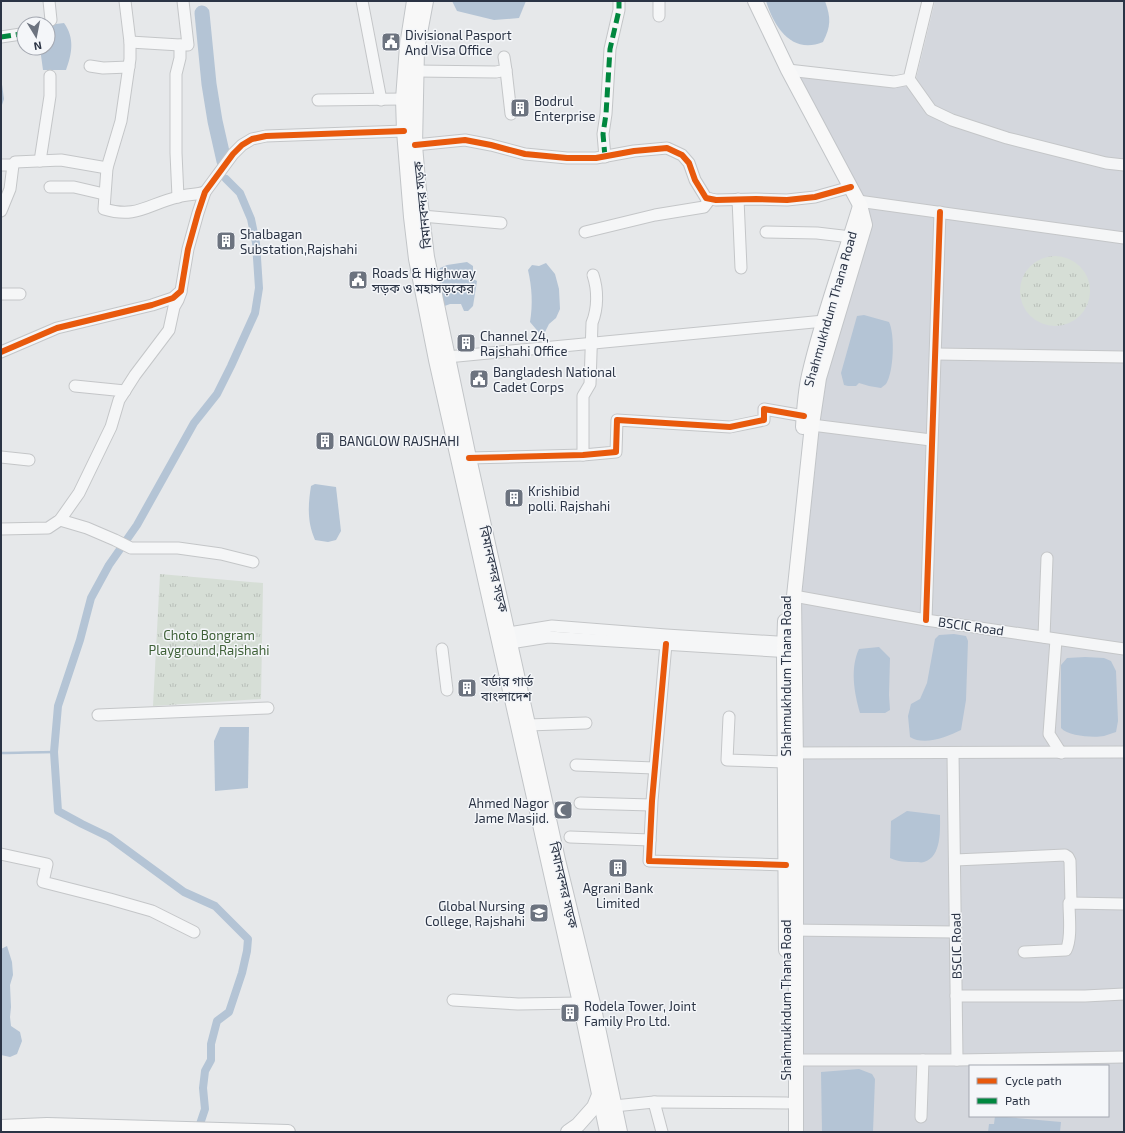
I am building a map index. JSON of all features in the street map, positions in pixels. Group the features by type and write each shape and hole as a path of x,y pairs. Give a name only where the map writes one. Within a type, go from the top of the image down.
{"main road":[{"name":"বিমানবন্দর সড়ক","path":"414,1 407,46 404,132 410,217 416,259 438,367 491,579 509,638 558,860 593,1004 620,1132"},
{"name":"বিমানবন্দর সড়ক","path":"426,1 417,49 415,145 422,216 428,256 447,357 469,458 491,579 607,1132"},
{"name":"Shahmukhdum Thana Road","path":"755,1 788,70 851,187 859,203 864,219 864,231 834,324 808,421 786,596 789,647 791,1060 796,1132"},
{"name":"Shahmukhdum Thana Road","path":"789,647 808,421 805,396 824,321 851,237 859,203"},
{"name":"Shahmukhdum Thana Road","path":"789,756 786,866 791,930"},
{"name":"Shahmukhdum Thana Road","path":"787,1132 787,1103 791,1060"},
{"path":"568,1132 578,1125 594,1107 599,1095"},
{"path":"1,1127 46,1125 288,1132"}],"street":[{"path":"49,1 50,16"},
{"path":"125,1 130,42 129,67 121,121 107,168 104,209 116,213 132,213 178,196 195,195 205,192"},
{"path":"130,42 188,45 183,1"},
{"path":"362,1 381,100"},
{"path":"605,157 603,134 606,114 610,49 619,10 619,1"},
{"path":"659,1 659,16"},
{"path":"928,1 909,79 931,110 952,120 1007,138 1106,163 1124,165"},
{"path":"1,37 16,35"},
{"path":"178,196 176,153 176,74 180,58 180,45"},
{"path":"504,57 511,114"},
{"path":"90,66 103,68 129,67"},
{"path":"416,70 496,72 506,70"},
{"path":"788,70 894,82 909,79"},
{"path":"40,161 50,96 50,76"},
{"path":"318,100 381,100 404,98"},
{"path":"1,529 48,528 60,520 79,493 111,427 119,400 139,369 169,330 174,307 181,291 188,249 205,192 233,154 242,145 252,139 266,136 404,132"},
{"path":"415,145 464,140 525,154 574,158 605,157 634,151 667,148 682,155 689,163 695,180 706,198 716,200 787,200 815,197 851,187"},
{"path":"1,165 13,165 16,162 61,160 107,168"},
{"path":"1,211 10,189 13,165"},
{"path":"50,187 74,187 104,194"},
{"path":"585,232 655,215 704,207 710,199"},
{"path":"738,200 741,268"},
{"path":"859,203 940,212 1124,238"},
{"path":"926,620 940,212"},
{"path":"422,216 501,223"},
{"path":"766,232 817,233 851,237"},
{"path":"583,455 583,396 590,384 592,323 595,314 597,286 593,275"},
{"path":"1,352 57,328 157,304 173,298 181,291"},
{"path":"1,294 20,294"},
{"path":"447,357 824,321"},
{"path":"936,354 1124,357"},
{"path":"75,386 125,391"},
{"path":"469,458 583,455 616,452 617,420 730,427 764,420 764,409 808,421 931,440"},
{"path":"1,457 29,460"},
{"path":"60,520 87,528 130,548 178,548 221,554 253,562"},
{"path":"1044,637 1047,558"},
{"name":"BSCIC Road","path":"794,596 926,620 1124,649"},
{"path":"509,638 552,626 789,647"},
{"path":"509,638 548,636 666,644 789,647"},
{"path":"1056,640 1049,734 1060,753"},
{"path":"666,644 654,768 649,861 786,866"},
{"path":"442,649 447,690"},
{"path":"98,715 268,708"},
{"path":"729,717 728,760 789,756 1124,752"},
{"path":"528,725 586,723"},
{"name":"BSCIC Road","path":"953,753 957,1060"},
{"path":"576,765 654,768"},
{"path":"580,803 652,805"},
{"path":"570,837 650,840"},
{"path":"1,854 47,864 43,882 152,911 194,932"},
{"path":"955,860 1065,855 1068,857 1070,861 1071,903 1069,903 1068,946 1066,950 1024,952"},
{"path":"1071,903 1124,904"},
{"path":"791,930 956,932"},
{"name":"BSCIC Road","path":"956,996 1085,996 1124,994"},
{"path":"453,1000 518,1004 580,1003"},
{"path":"791,1060 957,1060 1124,1057"},
{"path":"921,1117 923,1060"},
{"path":"654,1102 662,1132"},
{"path":"614,1106 654,1102 787,1103"}],"shaded area":[{"path":"935,1 1124,1 1124,1132 789,1132 785,755 788,598 807,397 859,211 788,75 914,87"}],"green space":[{"path":"1055,256 1068,259 1080,266 1087,278 1090,291 1087,304 1080,316 1068,323 1055,326 1042,323 1030,316 1023,304 1020,291 1023,278 1030,266 1042,259"},
{"name":"Choto Bongram Playground,Rajshahi","path":"160,574 263,583 261,699 153,706"}],"water":[{"path":"452,1 526,1 519,18 494,20 457,11"},
{"path":"766,1 825,1 829,17 829,26 823,42 812,45 802,45 793,42 779,29 769,11"},
{"path":"64,23 70,34 70,58 66,70 43,70 41,56 56,56 56,24"},
{"path":"1,77 4,99 1,108"},
{"path":"467,262 473,266 473,279 477,281 473,306 468,311 464,311 461,304 450,304 442,307 437,275 440,268 447,265"},
{"path":"546,263 555,274 559,289 560,309 556,318 549,324 545,332 541,335 530,322 532,296 528,270 532,265 539,266"},
{"path":"864,315 889,322 891,328 893,353 891,371 886,384 881,388 859,383 856,386 844,385 841,373 857,316"},
{"path":"315,484 336,487 341,531 336,540 328,542 315,540 312,533 309,520 309,500 311,486"},
{"path":"954,634 966,636 968,641 966,700 961,730 936,740 916,740 910,737 908,716 911,704 920,699 927,683 935,639 939,635"},
{"path":"879,647 890,658 890,710 885,713 860,713 854,680 856,656 859,649"},
{"path":"1067,658 1104,658 1111,661 1116,671 1118,721 1116,732 1104,736 1094,737 1075,735 1064,731 1061,728 1061,665"},
{"path":"220,727 249,727 248,788 215,791 214,741"},
{"path":"907,811 940,815 940,835 937,849 930,859 923,862 902,862 890,858 891,821"},
{"path":"7,946 12,962 13,975 10,985 11,1026 20,1032 22,1041 17,1054 10,1057 1,1055 1,949"},
{"path":"859,1069 872,1074 875,1079 873,1132 822,1132 821,1072"},
{"path":"995,1117 1061,1122 1060,1132 988,1132 989,1124 994,1124"}],"waterway":[{"path":"202,13 209,84 224,161"},
{"path":"196,1131 205,1109 203,1088 205,1071 211,1060 211,1044 217,1021 229,1012 242,973 248,939 215,906 184,892 109,837 58,811 54,752 58,706 80,640 91,598 109,565 137,525 194,423 217,394 255,313 259,288 256,243 251,219 240,193 226,179"},
{"path":"1,753 54,752"}],"marked path":[{"path":"605,157 603,134 606,114 610,49 619,10 619,1"},
{"path":"1,37 16,35"}],"cycle path":[{"path":"1,352 57,328 152,305 173,298 181,291 188,249 205,192 233,154 242,145 252,139 266,136 404,131"},
{"path":"415,145 465,140 525,154 567,158 596,158 634,151 667,148 682,155 689,163 695,180 706,198 716,200 787,200 815,197 851,187"},
{"path":"926,620 940,212"},
{"path":"469,458 583,455 616,452 617,420 730,427 764,420 764,409 804,416"},
{"path":"666,644 652,801 649,861 786,865"}],"place":[{"name":"Divisional Pasport And Visa Office","path":"391,42"},
{"name":"Bodrul Enterprise","path":"520,108"},
{"name":"Shalbagan Substation,Rajshahi","path":"226,241"},
{"name":"Roads & Highway সড়ক ও মহাসড়কের","path":"358,280"},
{"name":"Channel 24, Rajshahi Office","path":"466,343"},
{"name":"Bangladesh National Cadet Corps","path":"479,379"},
{"name":"BANGLOW RAJSHAHI","path":"325,441"},
{"name":"Krishibid polli. Rajshahi","path":"514,498"},
{"name":"বর্ডার গার্ড বাংলাদেশ","path":"467,688"},
{"name":"Ahmed Nagor Jame Masjid.","path":"563,810"},
{"name":"Agrani Bank Limited","path":"618,868"},
{"name":"Global Nursing College, Rajshahi","path":"539,913"},
{"name":"Rodela Tower, Joint Family Pro Ltd.","path":"570,1013"}]}
